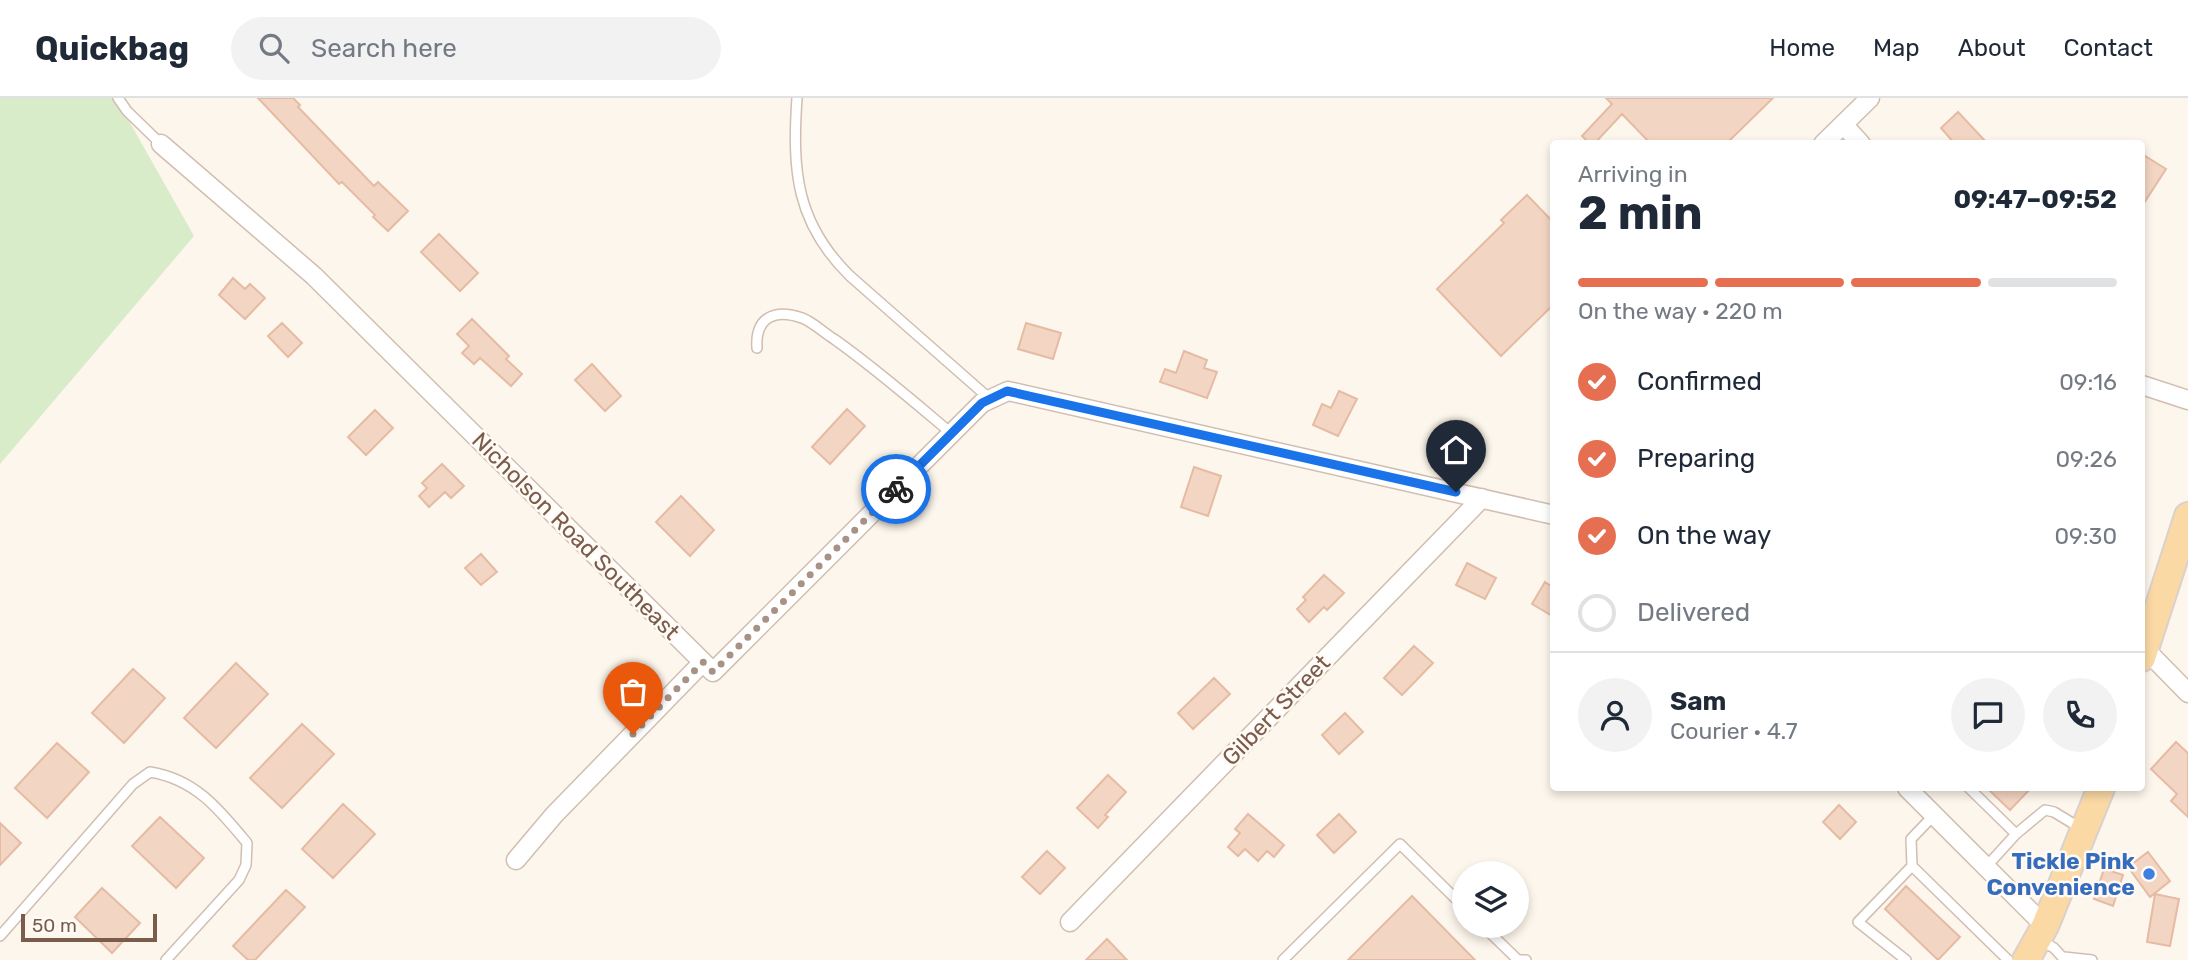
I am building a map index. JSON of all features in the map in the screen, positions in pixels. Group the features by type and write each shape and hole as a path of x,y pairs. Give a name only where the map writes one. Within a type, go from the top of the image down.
{"main road":[{"path":"2145,648 2177,562 2188,516"},
{"path":"2036,942 2100,791"}],"street":[{"path":"1828,140 1870,98"},
{"path":"1843,124 1857,140"},
{"name":"Nicholson Road Southeast","path":"161,144 314,276 703,662"},
{"path":"2145,386 2188,400"},
{"path":"516,860 554,815 703,662 713,672 982,403 1007,391 1550,514"},
{"name":"Gilbert Street","path":"1070,922 1482,498"},
{"path":"2145,655 2188,693"},
{"path":"1910,791 1986,867 2036,942"}],"lane":[{"path":"118,98 127,111 161,144"},
{"path":"797,98 794,157 799,190 813,231 830,257 850,276 990,399"},
{"path":"757,348 761,323 768,317 782,315 803,318 860,358 951,433"},
{"path":"0,936 133,784 150,772 191,784 247,843 246,865 239,880 166,960"},
{"path":"1972,791 2016,834"},
{"path":"1986,867 2016,834 2045,810 2054,812 2084,830"},
{"path":"1934,815 1911,839 1912,866 2008,960"},
{"path":"1283,960 1400,844 1452,895"},
{"path":"1906,960 1858,922 1912,866"},
{"path":"1495,938 1518,960 1526,960"},
{"path":"2036,942 2065,958 2092,960"}],"green space":[{"path":"0,98 116,98 194,236 0,464"}],"building":[{"path":"258,98 293,98 300,105 298,107 374,186 378,182 408,211 388,231 342,182 339,184"},
{"path":"1606,98 1773,98 1730,140 1647,140 1622,114 1598,140 1586,140 1582,136 1612,104"},
{"path":"1958,112 1984,140 1952,140 1941,128"},
{"path":"2145,156 2166,169 2145,201"},
{"path":"1527,195 1550,219 1550,308 1501,356 1437,289 1504,223 1501,220"},
{"path":"439,234 478,273 460,291 421,252"},
{"path":"233,278 245,289 250,284 265,298 245,319 219,295"},
{"path":"472,319 509,356 506,359 522,374 511,386 480,358 474,364 462,353 469,346 457,334"},
{"path":"282,323 302,343 288,357 268,336"},
{"path":"1026,323 1061,333 1053,359 1018,349"},
{"path":"1184,351 1207,360 1204,368 1217,372 1207,398 1160,382 1165,369 1176,373"},
{"path":"592,364 621,396 605,411 575,380"},
{"path":"1339,391 1357,399 1338,436 1313,425 1322,404 1331,408"},
{"path":"847,409 865,426 830,464 812,447"},
{"path":"375,410 393,428 366,455 348,437"},
{"path":"442,464 464,486 451,498 445,492 429,507 419,496 427,488 422,483"},
{"path":"1194,467 1221,476 1208,516 1181,507"},
{"path":"681,496 714,530 690,556 656,522"},
{"path":"481,554 497,572 481,585 465,568"},
{"path":"1467,563 1496,578 1485,599 1456,585"},
{"path":"1324,575 1344,593 1327,610 1324,607 1309,622 1297,609 1306,600 1303,597"},
{"path":"1545,582 1550,585 1550,615 1532,604"},
{"path":"1414,646 1433,663 1402,695 1384,678"},
{"path":"236,663 268,694 216,748 184,718"},
{"path":"133,669 165,698 124,743 92,713"},
{"path":"1214,678 1230,694 1193,729 1178,713"},
{"path":"1345,713 1363,732 1339,754 1322,735"},
{"path":"302,724 334,754 282,808 250,778"},
{"path":"2176,742 2188,753 2188,817 2171,801 2177,794 2151,769"},
{"path":"57,743 89,772 47,818 15,788"},
{"path":"1108,775 1126,792 1105,815 1108,817 1098,828 1077,808"},
{"path":"1990,791 2028,791 2010,810"},
{"path":"343,804 375,834 333,878 302,849"},
{"path":"1839,805 1856,822 1840,839 1823,822"},
{"path":"1248,814 1284,845 1274,857 1267,851 1258,861 1245,849 1238,856 1228,847 1240,833 1235,829"},
{"path":"1339,814 1356,832 1334,853 1317,835"},
{"path":"160,817 204,858 176,888 132,846"},
{"path":"0,823 21,843 0,865"},
{"path":"1047,851 1065,868 1040,894 1022,877"},
{"path":"2148,852 2170,881 2150,897 2128,867"},
{"path":"2104,869 2123,875 2113,906 2094,899"},
{"path":"1906,886 1960,937 1938,960 1885,909"},
{"path":"102,888 140,923 112,953 75,917"},
{"path":"286,890 305,907 255,960 248,960 233,946"},
{"path":"2155,894 2179,899 2170,946 2147,942"},
{"path":"1412,896 1475,960 1348,960"},
{"path":"1107,939 1127,960 1086,960"}],"way so far":[{"path":"633,734 703,662 713,672 896,489"}],"place":[{"name":"Tickle Pink Convenience","path":"2149,874"}],"route":[{"path":"896,489 982,403 1007,391 1456,492"}]}
